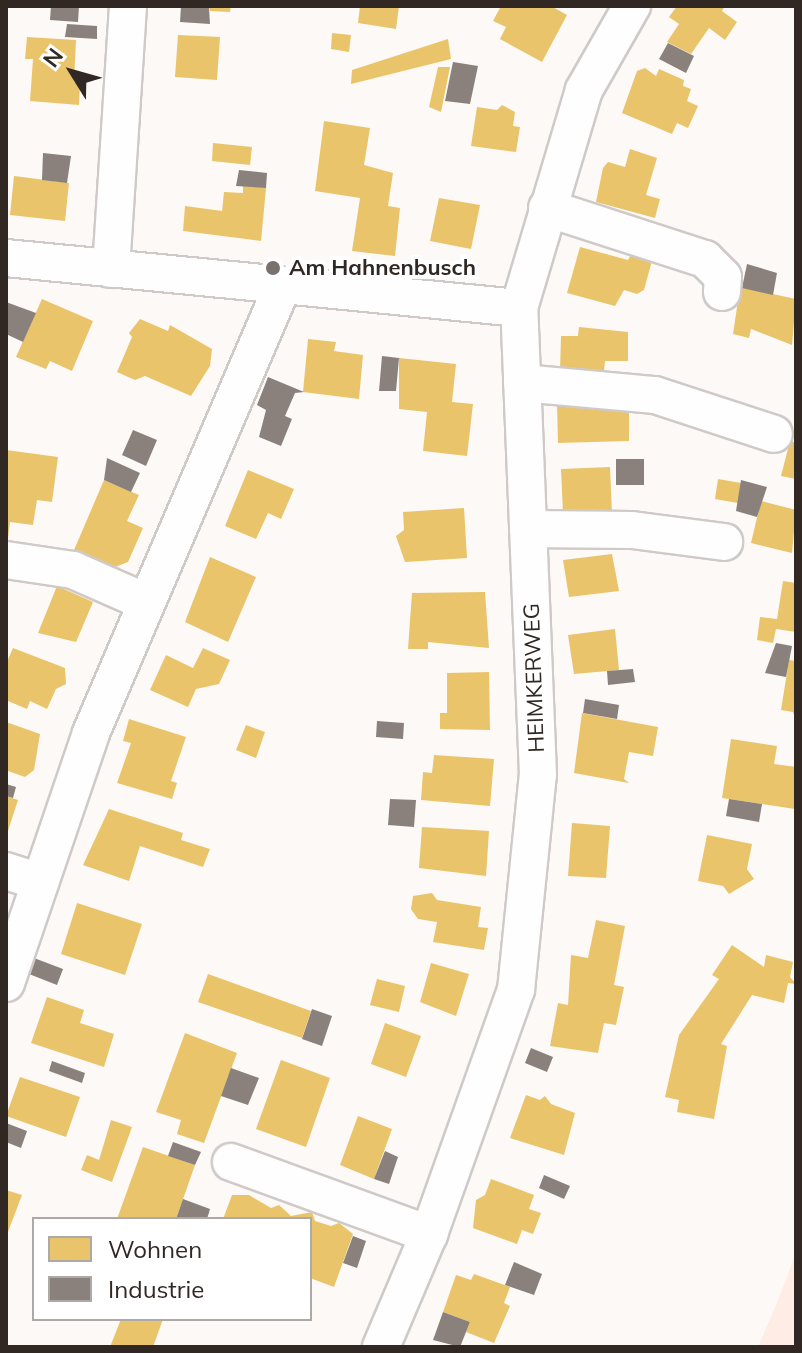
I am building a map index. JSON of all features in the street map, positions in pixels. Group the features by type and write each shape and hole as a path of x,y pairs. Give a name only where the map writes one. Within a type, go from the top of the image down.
{"street":[{"path":"111,269 128,6"},
{"name":"HEIMKERWEG","path":"381,1347 429,1234 516,990 538,775 519,308 584,90 632,6"},
{"path":"547,208 705,259 723,277 722,292"},
{"path":"6,258 282,288 519,308"},
{"path":"6,983 91,733 282,288"},
{"path":"522,383 615,387 655,395 774,434"},
{"path":"528,529 632,530 724,542"},
{"path":"6,560 73,570 146,602"},
{"path":"6,871 40,882"},
{"path":"231,1162 429,1234"}],"shaded area":[{"path":"796,1253 796,1347 758,1347 779,1298"}],"building: Wohnen":[{"path":"209,6 231,6 230,12 210,11"},
{"path":"360,6 399,6 396,29 358,23"},
{"path":"501,6 551,6 567,15 542,62 500,39 506,27 493,21"},
{"path":"677,6 725,6 722,11 737,22 725,40 709,28 691,54 667,42 679,24 669,17"},
{"path":"332,33 351,35 349,52 331,49"},
{"path":"178,35 220,37 217,80 175,77"},
{"path":"27,37 76,40 74,82 80,83 79,105 30,101 33,59 25,59"},
{"path":"448,39 451,59 351,84 352,70"},
{"path":"438,67 450,67 441,112 429,107"},
{"path":"645,68 656,76 659,69 684,80 683,86 691,89 687,101 698,106 688,128 677,123 672,134 622,113 637,71"},
{"path":"502,105 515,112 513,126 520,127 516,152 471,146 477,107 497,110"},
{"path":"324,121 370,128 364,165 393,173 388,206 400,208 395,256 352,251 360,198 315,191"},
{"path":"213,143 252,147 250,165 212,161"},
{"path":"630,149 657,158 646,195 660,199 655,218 596,202 603,168 608,162 625,167"},
{"path":"14,176 69,183 65,221 10,215"},
{"path":"243,185 266,188 261,241 183,231 185,206 222,211 224,192 243,193"},
{"path":"439,198 480,205 471,249 430,241"},
{"path":"636,246 653,257 644,290 637,294 624,290 615,306 567,293 580,247 628,260"},
{"path":"740,287 796,299 792,345 751,329 749,338 733,334"},
{"path":"42,299 93,321 72,371 50,361 46,369 16,357"},
{"path":"140,319 168,331 170,325 212,349 210,366 191,396 145,376 135,380 117,372 132,337 129,333"},
{"path":"579,327 628,332 628,361 605,361 604,371 560,371 561,336 578,336"},
{"path":"308,339 336,342 334,351 363,355 359,399 303,392"},
{"path":"399,358 456,364 452,402 473,404 467,456 423,451 427,412 399,409"},
{"path":"629,403 629,441 558,443 557,404"},
{"path":"790,441 796,443 796,479 781,476"},
{"path":"6,450 58,457 52,502 37,500 33,525 10,522 8,538"},
{"path":"610,467 612,514 563,513 561,469"},
{"path":"248,470 294,489 281,519 268,513 256,539 225,526"},
{"path":"718,479 741,483 738,503 715,499"},
{"path":"104,480 139,495 127,521 143,528 128,562 115,567 74,550"},
{"path":"761,501 796,510 792,553 751,543"},
{"path":"464,508 467,558 405,562 396,536 404,530 403,512"},
{"path":"612,554 619,591 569,597 563,560"},
{"path":"210,557 256,577 228,642 185,622"},
{"path":"783,581 796,583 796,632 776,629 773,643 757,640 760,617 777,619"},
{"path":"57,586 93,602 76,642 38,633"},
{"path":"485,592 489,648 428,642 428,649 408,649 412,593"},
{"path":"615,629 619,670 574,674 568,635"},
{"path":"13,648 65,668 66,684 56,689 47,709 30,701 27,709 8,701 6,664"},
{"path":"203,648 230,660 219,684 196,689 188,707 150,690 166,655 193,668"},
{"path":"789,660 796,661 796,720 793,712 781,710"},
{"path":"489,672 490,730 440,729 440,713 447,713 447,673"},
{"path":"582,713 658,727 653,756 629,752 624,779 629,783 574,773"},
{"path":"129,719 186,737 171,781 177,783 172,799 117,783 131,743 123,741"},
{"path":"6,722 40,734 34,770 25,777 8,771 6,777"},
{"path":"246,725 265,732 256,758 236,750"},
{"path":"731,739 777,746 774,764 796,767 795,809 722,798"},
{"path":"434,755 494,759 490,806 421,800 423,772 432,773"},
{"path":"6,796 18,800 6,837"},
{"path":"109,809 183,833 181,840 210,849 203,867 140,846 129,881 83,865"},
{"path":"572,823 610,826 606,878 568,876"},
{"path":"422,827 489,831 486,876 419,868"},
{"path":"707,835 752,844 747,869 754,879 729,894 723,886 698,881"},
{"path":"432,893 437,900 481,907 478,927 488,928 484,950 433,942 437,922 418,919 411,909 413,896"},
{"path":"77,903 142,924 125,975 61,954"},
{"path":"596,920 625,926 614,985 624,987 616,1025 604,1023 598,1053 550,1046 558,1003 568,1005 571,955 588,958"},
{"path":"732,945 764,967 766,955 793,962 790,977 796,984 788,983 784,1003 752,995 721,1044 727,1046 714,1119 677,1112 679,1100 665,1097 679,1035 719,979 712,975"},
{"path":"431,963 469,974 456,1016 420,1002"},
{"path":"208,974 311,1011 302,1038 198,1002"},
{"path":"377,979 405,986 399,1012 370,1005"},
{"path":"47,997 84,1010 80,1023 114,1034 104,1067 31,1043"},
{"path":"385,1023 421,1036 406,1077 371,1064"},
{"path":"185,1033 237,1053 204,1143 177,1134 181,1120 156,1112"},
{"path":"281,1060 330,1078 306,1147 256,1129"},
{"path":"20,1077 80,1097 66,1137 6,1116"},
{"path":"526,1095 540,1100 545,1096 551,1104 575,1113 564,1155 510,1138"},
{"path":"358,1116 392,1129 374,1179 340,1165"},
{"path":"111,1120 132,1127 112,1182 81,1170 87,1155 99,1160"},
{"path":"143,1147 195,1165 177,1217 118,1217"},
{"path":"491,1179 534,1195 529,1209 541,1213 533,1234 522,1230 517,1244 473,1228 476,1200 485,1195"},
{"path":"6,1190 22,1195 6,1237"},
{"path":"232,1195 249,1195 271,1208 279,1205 291,1216 312,1212 315,1221 331,1226 339,1223 353,1234 334,1287 312,1279 312,1217 224,1217"},
{"path":"474,1274 510,1287 504,1303 510,1306 494,1343 466,1332 470,1322 443,1312 456,1275 471,1280"},
{"path":"120,1321 162,1321 153,1347 110,1347"}],"building: Industrie":[{"path":"51,6 79,6 78,22 50,20"},
{"path":"181,6 209,8 210,24 180,22"},
{"path":"67,24 97,26 97,39 65,37"},
{"path":"668,43 694,56 686,73 659,59"},
{"path":"453,62 478,66 470,104 445,101"},
{"path":"43,153 71,156 67,183 42,180"},
{"path":"239,170 267,173 266,188 236,186"},
{"path":"747,264 777,273 773,295 742,288"},
{"path":"6,302 36,313 23,342 6,334"},
{"path":"382,356 399,358 396,391 379,391"},
{"path":"268,377 304,392 295,393 285,416 292,419 281,446 259,437 266,410 257,405"},
{"path":"133,430 157,440 146,466 122,455"},
{"path":"107,458 140,473 131,492 104,480"},
{"path":"616,459 644,459 644,485 616,485"},
{"path":"741,480 767,487 757,517 736,511"},
{"path":"776,643 792,646 786,677 765,673"},
{"path":"633,669 635,682 608,685 607,671"},
{"path":"585,699 619,705 617,719 583,713"},
{"path":"377,721 404,723 403,739 376,737"},
{"path":"6,784 16,787 13,798 6,796"},
{"path":"390,799 416,800 414,827 388,825"},
{"path":"729,799 762,804 759,822 726,816"},
{"path":"34,958 63,969 57,985 29,974"},
{"path":"312,1009 332,1016 322,1046 302,1039"},
{"path":"531,1048 553,1057 547,1072 525,1063"},
{"path":"52,1061 85,1073 82,1083 49,1071"},
{"path":"231,1068 259,1078 248,1105 221,1096"},
{"path":"6,1123 27,1131 21,1148 6,1142"},
{"path":"173,1142 201,1152 195,1165 168,1156"},
{"path":"385,1151 398,1157 389,1184 374,1179"},
{"path":"544,1175 570,1186 564,1199 539,1188"},
{"path":"183,1199 210,1209 208,1217 177,1217"},
{"path":"353,1236 366,1241 357,1268 343,1263"},
{"path":"514,1262 542,1274 534,1295 505,1285"},
{"path":"443,1312 470,1322 460,1347 433,1340"}],"place":[{"name":"Am Hahnenbusch","path":"273,268"}]}
